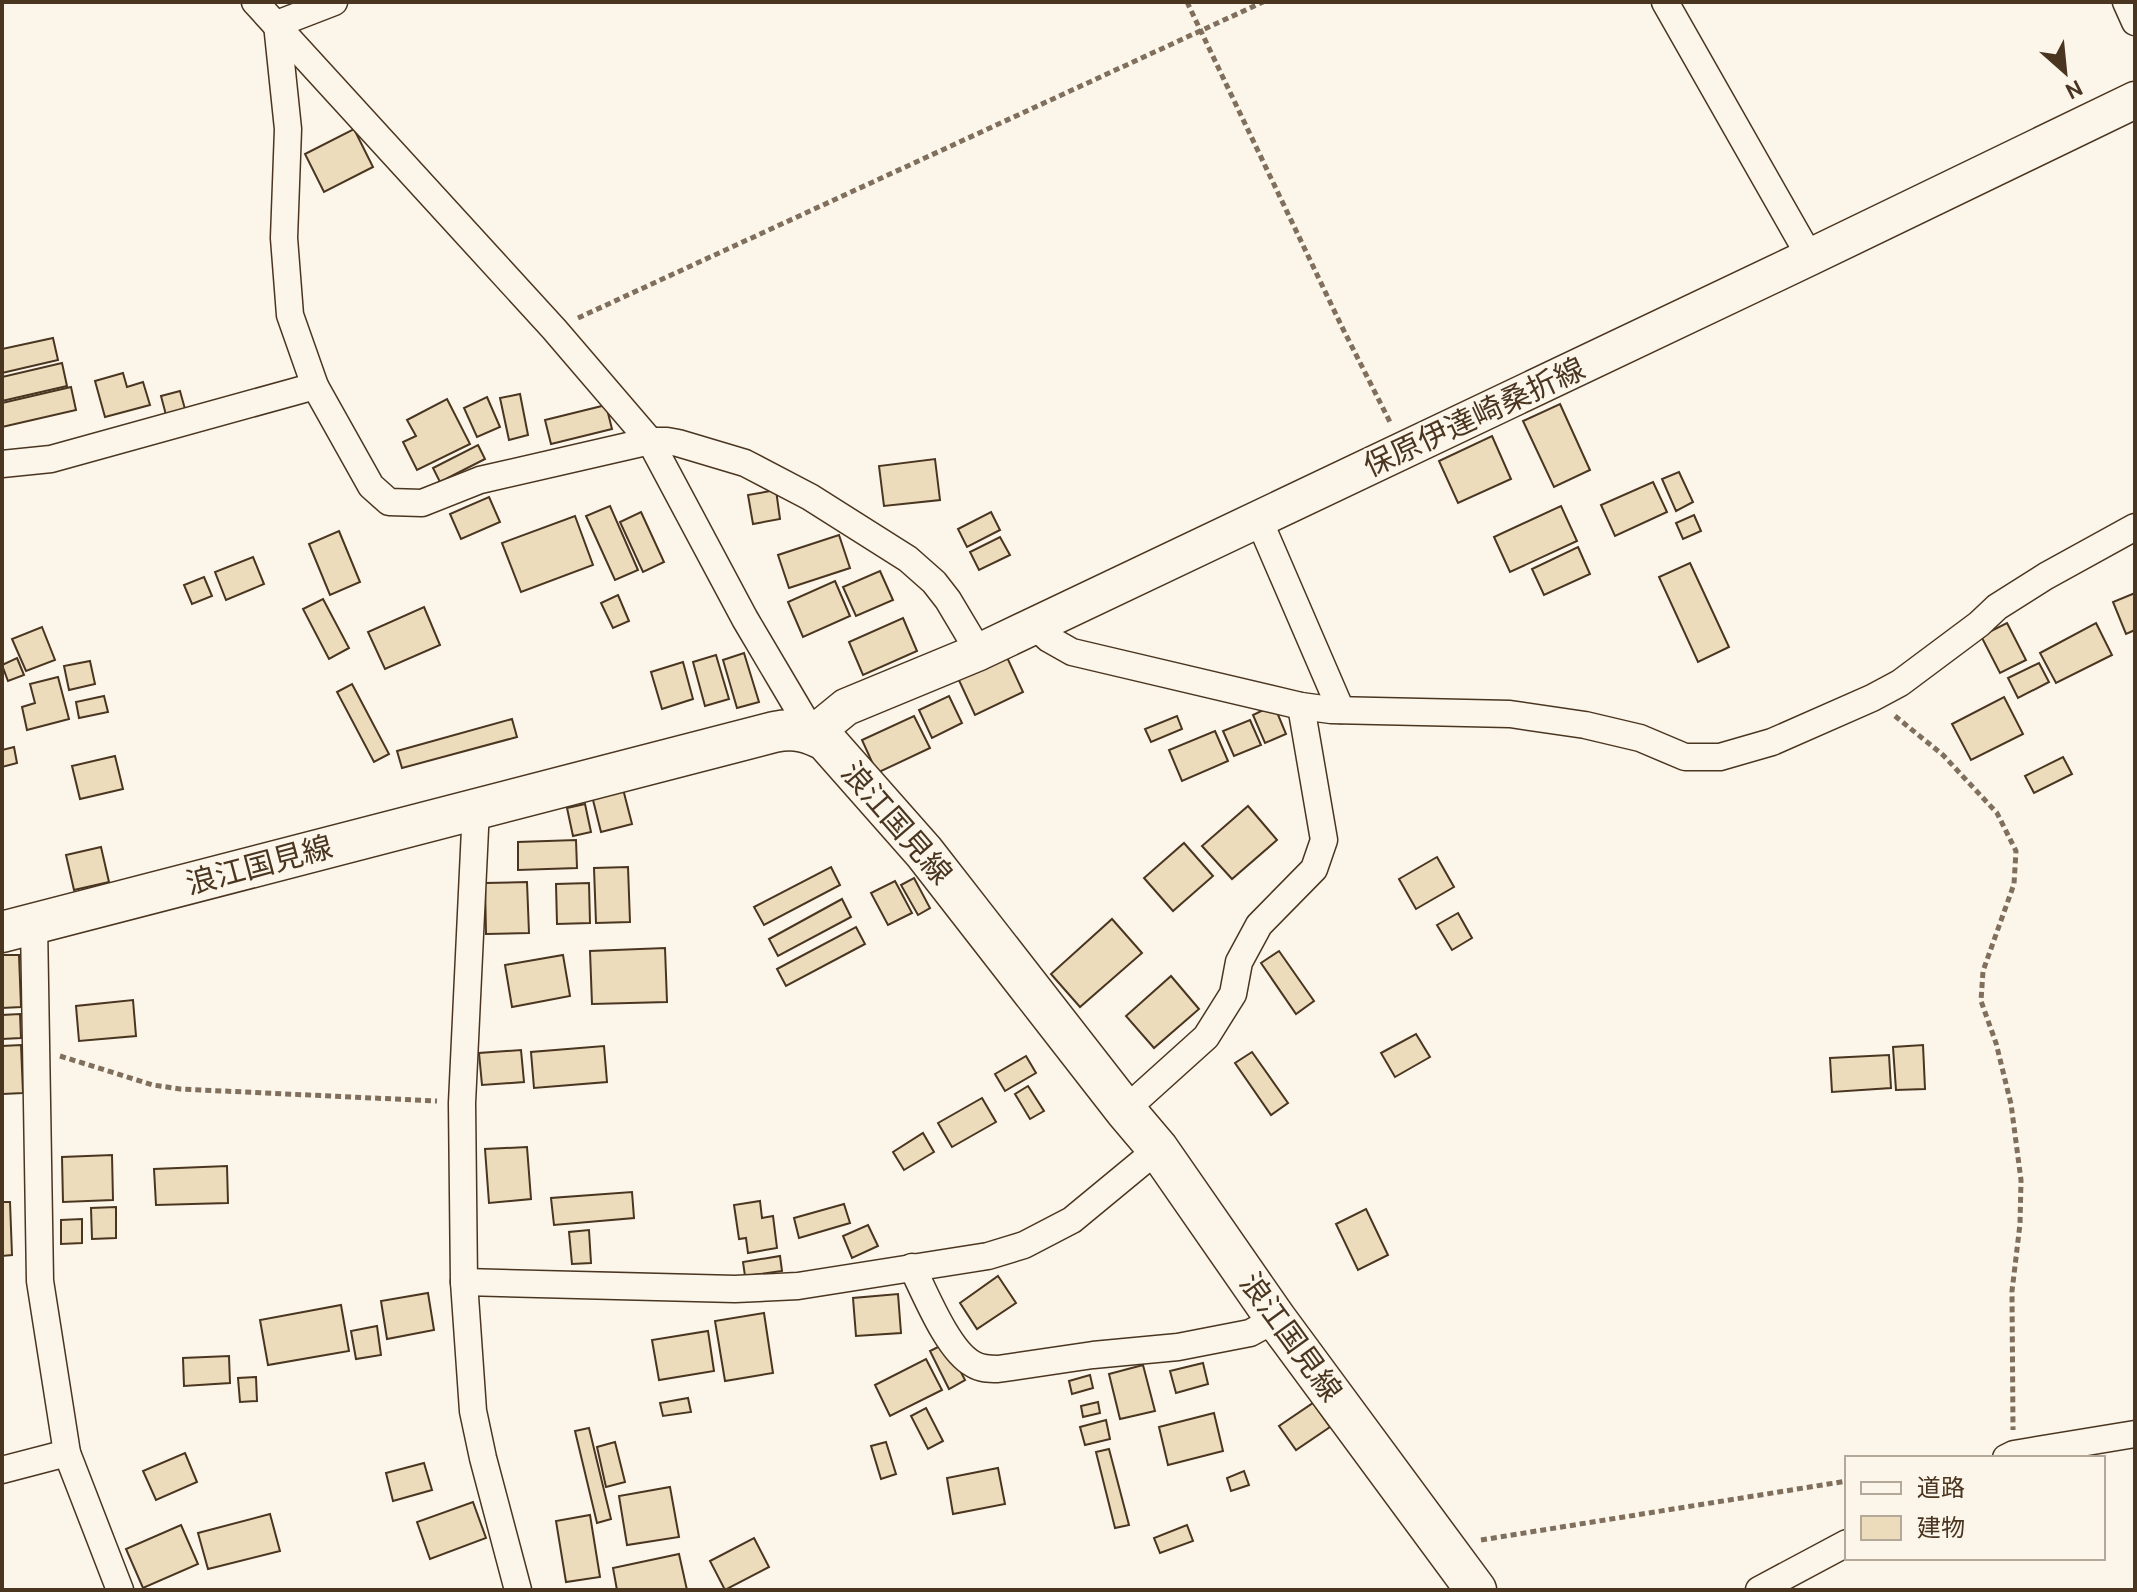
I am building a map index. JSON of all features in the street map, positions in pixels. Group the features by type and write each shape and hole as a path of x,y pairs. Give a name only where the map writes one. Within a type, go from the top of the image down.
{"main road":[{"name":"保原伊達崎桑折線","path":"813,734 846,707 1035,626 2135,100"},
{"name":"浪江国見線","path":"18,928 774,732 788,729 813,734 826,741 924,852 1158,1149 1276,1319 1476,1590"}],"street":[{"path":"255,2 554,329 650,441 745,619 813,734"},
{"path":"277,24 334,2"},
{"path":"1665,2 1810,257"},
{"path":"2126,2 2135,22"},
{"path":"277,24 288,129 284,238 290,315 315,386 371,486 389,502 422,503 480,480 650,441 667,441 745,463 810,497 908,559 934,582 948,600 979,652"},
{"path":"2,464 51,459 315,386"},
{"path":"1259,520 1341,710"},
{"path":"1035,626 1049,639 1072,652 1301,706 1341,710 1510,714 1585,725 1640,738 1685,757 1720,757 1772,742 1900,683 2008,600 2135,527"},
{"path":"1125,1110 1206,1037 1233,994 1239,962 1259,925 1314,869 1324,840 1301,706"},
{"path":"476,808 462,1103 464,1282 473,1411 518,1590"},
{"path":"18,928 36,1051 40,1281 67,1453 120,1590"},
{"path":"464,1282 735,1289 798,1286 988,1256 1024,1245 1072,1220 1158,1149"},
{"path":"912,1267 963,1358 984,1368 998,1369 1178,1347 1250,1333 1276,1319"},
{"path":"2010,1456 2135,1434"},
{"path":"2,1470 67,1453"},
{"path":"1759,1590 1845,1544"}],"path":[{"path":"1187,2 1404,451"},
{"path":"554,329 1263,2"},
{"path":"1872,698 1943,755 1997,813 2016,851 2014,884 1983,971 1981,1001 1996,1043 2011,1104 2021,1180 2020,1224 2012,1291 2010,1456"},
{"path":"36,1051 153,1085 180,1089 462,1103"},
{"path":"1445,1546 1845,1481"}],"building":[{"path":"354,129 373,167 324,192 305,154"},
{"path":"53,338 58,360 2,373 2,349"},
{"path":"62,363 67,386 2,401 2,377"},
{"path":"123,373 127,387 143,382 150,405 105,417 95,381"},
{"path":"71,387 76,410 2,427 2,403"},
{"path":"180,391 185,409 166,415 161,396"},
{"path":"520,394 528,435 509,440 500,398"},
{"path":"487,397 500,427 477,437 464,408"},
{"path":"447,399 470,444 417,470 403,442 416,436 407,420"},
{"path":"1560,404 1590,470 1554,487 1523,421"},
{"path":"606,405 612,429 551,444 545,420"},
{"path":"1492,436 1511,479 1458,503 1439,461"},
{"path":"478,445 485,459 440,482 433,468"},
{"path":"935,459 940,500 884,506 879,466"},
{"path":"1679,472 1693,502 1676,511 1662,479"},
{"path":"1653,482 1667,512 1615,536 1601,505"},
{"path":"776,490 780,519 753,524 748,495"},
{"path":"489,497 500,522 461,539 450,514"},
{"path":"610,506 638,570 615,580 586,516"},
{"path":"1561,506 1577,541 1510,572 1494,537"},
{"path":"641,512 664,562 643,572 620,522"},
{"path":"991,512 1000,530 967,547 958,529"},
{"path":"1694,515 1701,531 1683,539 1676,523"},
{"path":"575,516 593,565 521,592 502,543"},
{"path":"339,531 360,582 330,595 309,544"},
{"path":"839,535 850,568 789,588 778,555"},
{"path":"1000,537 1010,555 979,570 970,552"},
{"path":"1578,547 1590,574 1544,595 1532,569"},
{"path":"253,557 264,584 226,600 215,572"},
{"path":"1690,563 1729,647 1698,662 1659,577"},
{"path":"880,571 893,600 856,616 843,587"},
{"path":"204,577 212,596 192,604 184,585"},
{"path":"835,581 850,616 803,637 788,602"},
{"path":"2135,593 2135,630 2126,634 2113,602"},
{"path":"618,595 629,621 613,628 601,603"},
{"path":"323,599 349,648 329,659 303,609"},
{"path":"424,607 440,645 385,669 368,632"},
{"path":"903,618 917,651 863,675 849,642"},
{"path":"2007,623 2026,660 2000,673 1981,636"},
{"path":"2096,623 2112,655 2056,683 2040,653"},
{"path":"42,627 55,660 26,671 12,639"},
{"path":"744,653 759,702 737,708 723,660"},
{"path":"1005,653 1023,692 975,715 957,676"},
{"path":"716,655 729,699 705,706 693,662"},
{"path":"17,658 24,675 8,681 2,665"},
{"path":"90,661 95,684 69,690 64,666"},
{"path":"683,662 693,699 662,709 651,672"},
{"path":"2039,663 2049,682 2018,698 2008,678"},
{"path":"58,677 69,719 27,730 22,707 35,703 30,684"},
{"path":"352,684 389,754 374,762 337,692"},
{"path":"104,696 108,712 79,718 76,702"},
{"path":"949,696 962,723 932,738 919,710"},
{"path":"2004,697 2023,734 1971,760 1952,724"},
{"path":"1274,705 1286,734 1265,743 1253,715"},
{"path":"914,716 930,748 877,773 862,740"},
{"path":"1177,716 1182,729 1151,742 1145,729"},
{"path":"512,719 517,737 402,768 397,751"},
{"path":"1250,720 1261,745 1234,756 1223,731"},
{"path":"1215,731 1228,761 1182,781 1169,750"},
{"path":"14,747 17,763 2,767 2,750"},
{"path":"115,756 123,789 80,799 72,766"},
{"path":"2063,757 2072,774 2034,793 2025,776"},
{"path":"623,789 632,824 601,832 592,796"},
{"path":"585,804 591,832 573,836 567,808"},
{"path":"1248,806 1277,840 1232,879 1202,846"},
{"path":"576,840 577,868 518,870 518,842"},
{"path":"1184,843 1213,876 1173,911 1144,878"},
{"path":"101,847 109,882 74,890 66,855"},
{"path":"1437,857 1454,887 1416,909 1399,879"},
{"path":"628,867 630,922 596,923 594,868"},
{"path":"831,867 840,885 764,925 754,907"},
{"path":"914,878 930,908 918,915 901,885"},
{"path":"895,881 912,913 888,925 871,893"},
{"path":"527,882 529,933 486,934 485,883"},
{"path":"589,883 590,923 557,924 556,884"},
{"path":"842,899 851,917 778,956 769,939"},
{"path":"1458,913 1472,938 1452,950 1437,925"},
{"path":"1112,919 1142,953 1080,1007 1051,974"},
{"path":"856,927 865,944 786,986 777,969"},
{"path":"665,948 667,1002 592,1004 590,951"},
{"path":"1279,951 1314,1001 1296,1014 1261,963"},
{"path":"2,955 19,955 21,1007 2,1008"},
{"path":"563,955 570,996 512,1007 505,965"},
{"path":"1171,976 1199,1009 1154,1048 1126,1016"},
{"path":"133,1000 136,1036 79,1041 76,1006"},
{"path":"20,1014 21,1038 2,1039 2,1015"},
{"path":"1416,1034 1430,1057 1395,1077 1381,1053"},
{"path":"21,1045 23,1093 3,1094 2,1046"},
{"path":"1923,1045 1925,1089 1896,1090 1893,1047"},
{"path":"604,1046 607,1082 534,1088 531,1052"},
{"path":"521,1050 524,1082 482,1085 479,1053"},
{"path":"1252,1052 1288,1103 1271,1115 1235,1063"},
{"path":"1889,1055 1891,1088 1832,1092 1830,1058"},
{"path":"1026,1056 1036,1073 1005,1091 995,1074"},
{"path":"1028,1086 1044,1111 1030,1119 1015,1094"},
{"path":"982,1098 996,1122 952,1147 938,1123"},
{"path":"923,1133 934,1152 904,1170 893,1152"},
{"path":"527,1147 531,1199 489,1203 485,1149"},
{"path":"112,1155 113,1200 63,1202 62,1157"},
{"path":"227,1166 228,1203 156,1205 154,1169"},
{"path":"632,1192 634,1218 554,1225 551,1198"},
{"path":"760,1201 762,1218 773,1216 777,1248 748,1253 746,1238 739,1239 734,1205"},
{"path":"2,1202 10,1202 12,1255 2,1256"},
{"path":"844,1204 850,1223 799,1238 794,1218"},
{"path":"116,1207 116,1238 92,1239 91,1208"},
{"path":"1366,1209 1388,1255 1358,1270 1336,1224"},
{"path":"82,1219 82,1243 61,1244 61,1220"},
{"path":"868,1225 878,1246 852,1258 843,1236"},
{"path":"589,1230 591,1263 572,1264 569,1232"},
{"path":"780,1256 782,1271 745,1276 743,1262"},
{"path":"998,1276 1016,1303 977,1329 960,1303"},
{"path":"428,1293 434,1330 387,1339 381,1301"},
{"path":"898,1294 901,1333 856,1336 853,1298"},
{"path":"341,1305 349,1351 268,1365 260,1320"},
{"path":"764,1313 773,1373 725,1381 715,1321"},
{"path":"377,1326 381,1355 356,1359 351,1331"},
{"path":"708,1331 714,1371 659,1380 652,1340"},
{"path":"946,1343 965,1380 949,1389 930,1351"},
{"path":"229,1356 230,1383 184,1386 183,1358"},
{"path":"926,1359 942,1390 890,1416 875,1385"},
{"path":"1203,1363 1208,1384 1176,1393 1170,1371"},
{"path":"1143,1365 1155,1411 1120,1419 1109,1374"},
{"path":"1090,1375 1093,1388 1072,1394 1069,1381"},
{"path":"256,1377 257,1401 240,1402 238,1378"},
{"path":"688,1398 691,1412 663,1416 660,1403"},
{"path":"1098,1402 1100,1413 1083,1417 1081,1406"},
{"path":"1313,1403 1330,1427 1296,1450 1279,1426"},
{"path":"926,1408 943,1441 928,1449 911,1416"},
{"path":"1214,1413 1223,1451 1168,1465 1159,1427"},
{"path":"1106,1420 1110,1439 1085,1445 1080,1427"},
{"path":"589,1428 611,1519 597,1523 575,1431"},
{"path":"615,1442 625,1482 606,1487 597,1447"},
{"path":"886,1442 896,1474 881,1479 871,1446"},
{"path":"1109,1449 1129,1525 1115,1528 1096,1452"},
{"path":"185,1453 197,1482 156,1500 143,1471"},
{"path":"424,1463 432,1490 393,1501 386,1473"},
{"path":"998,1468 1005,1504 953,1514 947,1478"},
{"path":"1244,1471 1249,1485 1231,1491 1227,1478"},
{"path":"670,1487 679,1537 627,1545 619,1496"},
{"path":"473,1502 486,1538 430,1559 417,1522"},
{"path":"270,1514 280,1551 208,1569 198,1533"},
{"path":"590,1515 600,1577 566,1582 556,1521"},
{"path":"181,1525 198,1564 143,1588 126,1549"},
{"path":"1187,1525 1193,1541 1160,1553 1154,1538"},
{"path":"754,1538 769,1567 725,1590 710,1561"},
{"path":"679,1554 687,1590 617,1590 613,1568"}]}
